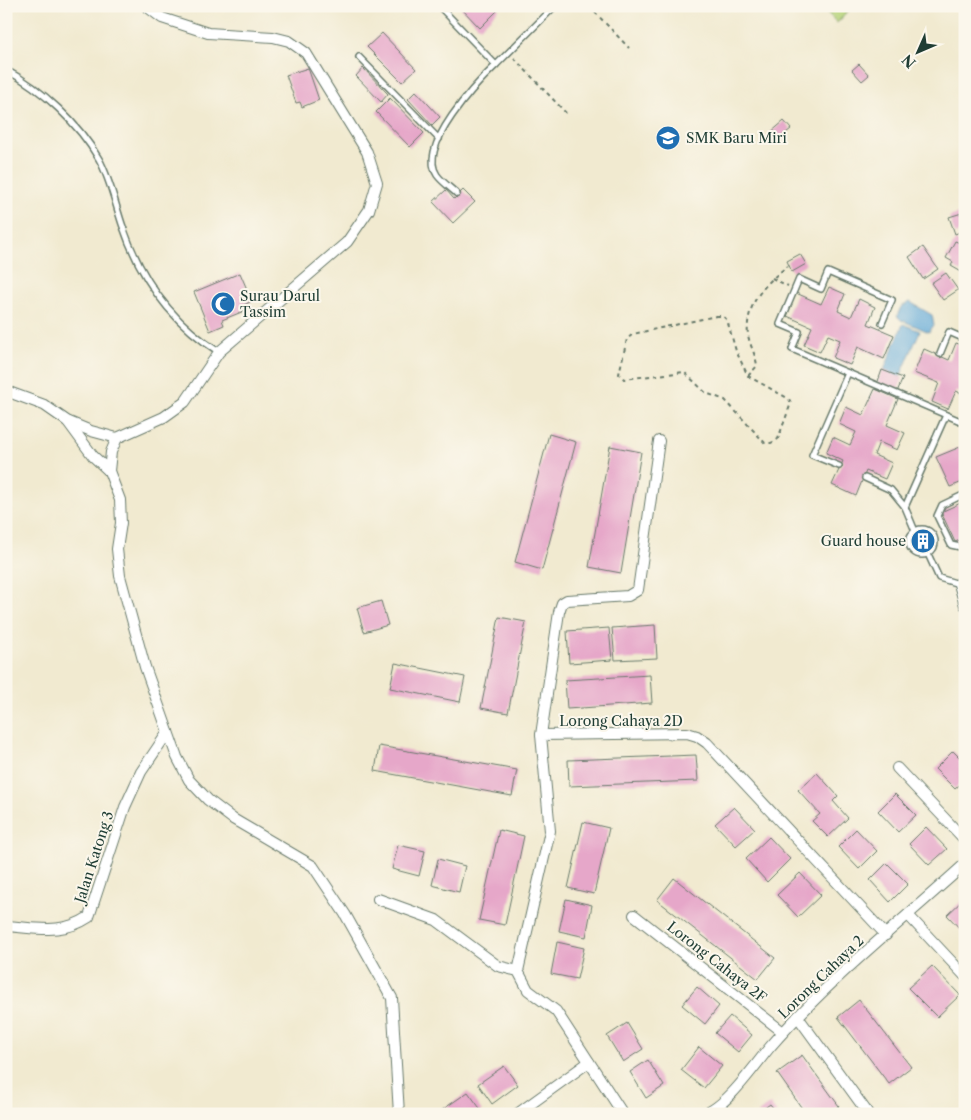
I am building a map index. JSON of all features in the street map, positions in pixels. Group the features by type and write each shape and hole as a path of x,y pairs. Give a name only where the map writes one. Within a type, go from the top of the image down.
{"street":[{"path":"6,391 44,405 67,421 91,431 117,438 164,417 185,402 220,352 348,242 369,210 377,183 367,152 306,53 289,41 273,37 208,33 162,18 146,6"},
{"path":"67,421 93,456 109,471 120,500 121,523 117,549 120,576 134,630 168,732 189,780 233,819 313,866 346,914 392,998 399,1114"},
{"path":"109,471 111,452 117,438"},
{"path":"541,735 562,603 567,600 628,596 638,590 659,441"},
{"path":"962,581 965,604"},
{"name":"Jalan Katong 3","path":"6,926 58,930 75,926 89,916 125,807 141,772 168,732"},
{"name":"Lorong Cahaya 2D","path":"518,972 550,832 540,744 541,735 687,733 697,736 707,742 752,789 886,935"},
{"path":"898,768 965,840"},
{"name":"Lorong Cahaya 2","path":"703,1114 722,1102 783,1032 826,988 965,864"},
{"path":"378,899 436,920 498,966 518,972 528,990 556,1011 623,1114"},
{"name":"Lorong Cahaya 2F","path":"634,915 783,1032"},
{"path":"908,915 965,976"},
{"path":"798,1017 867,1112"},
{"path":"517,1114 589,1062"}],"lane":[{"path":"439,6 496,65"},
{"path":"457,194 436,174 434,158 438,139 472,89 555,6"},
{"path":"359,57 438,139"},
{"path":"6,70 41,94 78,128 99,160 138,266 166,308 195,337 220,352"},
{"path":"882,323 892,300 828,272 821,289 798,279 780,324 799,332 792,349 965,423"},
{"path":"940,354 949,332 965,339"},
{"path":"839,466 812,455 848,373"},
{"path":"905,507 946,415"},
{"path":"865,478 892,490 905,507 915,531"},
{"path":"965,494 942,505 937,516 951,545 965,548"},
{"path":"928,530 934,536 936,544 928,554 920,556 910,547 910,538 915,531 928,530"},
{"path":"928,554 939,578 962,581"}],"path":[{"path":"589,6 629,48"},
{"path":"509,53 566,113"},
{"path":"748,376 757,366 748,336 749,317 756,298 772,278 788,266"},
{"path":"772,278 794,289"},
{"path":"723,316 727,320 736,351 748,376 789,398 791,403 778,439 771,443 765,443 725,400 706,393 684,372 624,379 619,374 628,339 632,334 723,316"}],"green space":[{"path":"821,6 853,6 837,23"}],"water":[{"path":"910,302 932,315 934,325 929,332 901,320 897,316 901,307"},
{"path":"903,324 920,331 900,377 884,370"}],"building":[{"path":"459,6 496,6 499,9 480,28"},
{"path":"382,33 416,69 402,82 367,47"},
{"path":"859,64 869,75 862,81 852,70"},
{"path":"308,68 319,100 302,107 300,102 296,103 286,75"},
{"path":"363,68 388,94 381,102 356,76"},
{"path":"416,91 440,117 432,125 408,99"},
{"path":"390,98 424,133 410,147 376,112"},
{"path":"784,121 791,129 776,141 770,133"},
{"path":"446,190 454,199 463,190 475,202 453,223 433,202"},
{"path":"965,212 965,230 955,234 949,217"},
{"path":"955,241 965,245 965,274 951,266 953,262 946,258"},
{"path":"923,247 938,269 923,279 909,257"},
{"path":"800,254 806,264 792,272 787,261"},
{"name":"Surau Darul Tassim","path":"240,273 252,301 242,306 244,311 222,320 224,325 210,331 194,292"},
{"path":"946,273 958,290 943,300 931,283"},
{"path":"829,287 845,294 838,311 851,317 859,299 875,307 868,324 894,335 884,359 858,347 850,365 833,358 840,340 828,335 820,352 804,345 812,327 787,316 796,293 821,304"},
{"path":"956,343 965,346 965,395 956,391 948,409 932,402 939,383 914,373 924,349 949,360"},
{"path":"882,370 903,378 897,392 877,384"},
{"path":"875,389 898,399 887,425 905,433 897,450 879,442 874,455 892,463 885,479 866,471 856,496 832,485 843,461 826,453 833,437 850,445 856,432 839,424 846,407 863,415"},
{"path":"965,404 965,416 960,414"},
{"path":"549,434 576,442 542,570 515,562"},
{"path":"965,445 965,481 950,487 936,457"},
{"path":"610,446 641,452 621,573 589,567"},
{"path":"965,501 965,538 955,542 941,512"},
{"name":"Guard house","path":"926,534 931,543 920,549 915,540"},
{"path":"381,601 388,625 364,632 357,608"},
{"path":"499,617 526,622 508,713 481,708"},
{"path":"655,625 657,658 615,660 612,628"},
{"path":"609,628 612,660 569,663 567,631"},
{"path":"395,663 465,677 460,702 390,688"},
{"path":"650,675 652,703 567,709 565,680"},
{"path":"379,746 517,770 512,796 375,771"},
{"path":"953,751 965,763 965,780 955,789 935,769"},
{"path":"696,755 698,781 569,786 568,760"},
{"path":"817,773 838,796 833,801 848,818 828,837 812,821 820,814 798,790"},
{"path":"895,794 916,815 898,832 878,811"},
{"path":"734,807 755,829 736,846 715,824"},
{"path":"583,822 609,828 594,894 568,888"},
{"path":"926,827 947,849 929,865 909,844"},
{"path":"856,829 877,851 859,869 838,847"},
{"path":"499,830 524,836 505,925 479,920"},
{"path":"769,837 790,859 767,882 746,859"},
{"path":"398,845 425,851 419,876 392,869"},
{"path":"438,859 465,866 459,892 432,885"},
{"path":"887,863 908,884 890,902 870,880"},
{"path":"800,873 821,895 798,917 777,895"},
{"path":"674,878 775,958 758,979 657,900"},
{"path":"965,898 965,934 947,915"},
{"path":"566,899 592,905 586,937 559,931"},
{"path":"557,942 584,948 577,979 551,974"},
{"path":"932,966 960,995 937,1017 908,988"},
{"path":"697,987 719,1006 705,1024 682,1005"},
{"path":"859,1000 911,1067 889,1084 838,1017"},
{"path":"730,1016 752,1035 738,1052 715,1033"},
{"path":"627,1023 643,1049 623,1062 607,1036"},
{"path":"699,1047 722,1066 704,1088 681,1070"},
{"path":"802,1055 839,1106 828,1114 806,1114 777,1073"},
{"path":"648,1060 664,1086 646,1098 630,1072"},
{"path":"504,1066 518,1085 492,1104 478,1084"},
{"path":"468,1092 482,1111 478,1114 444,1114 442,1110"},
{"path":"770,1104 778,1114 757,1114"}],"place":[{"name":"SMK Baru Miri","path":"668,138"},
{"name":"Surau Darul Tassim","path":"223,304"},
{"name":"Guard house","path":"923,541"}]}
